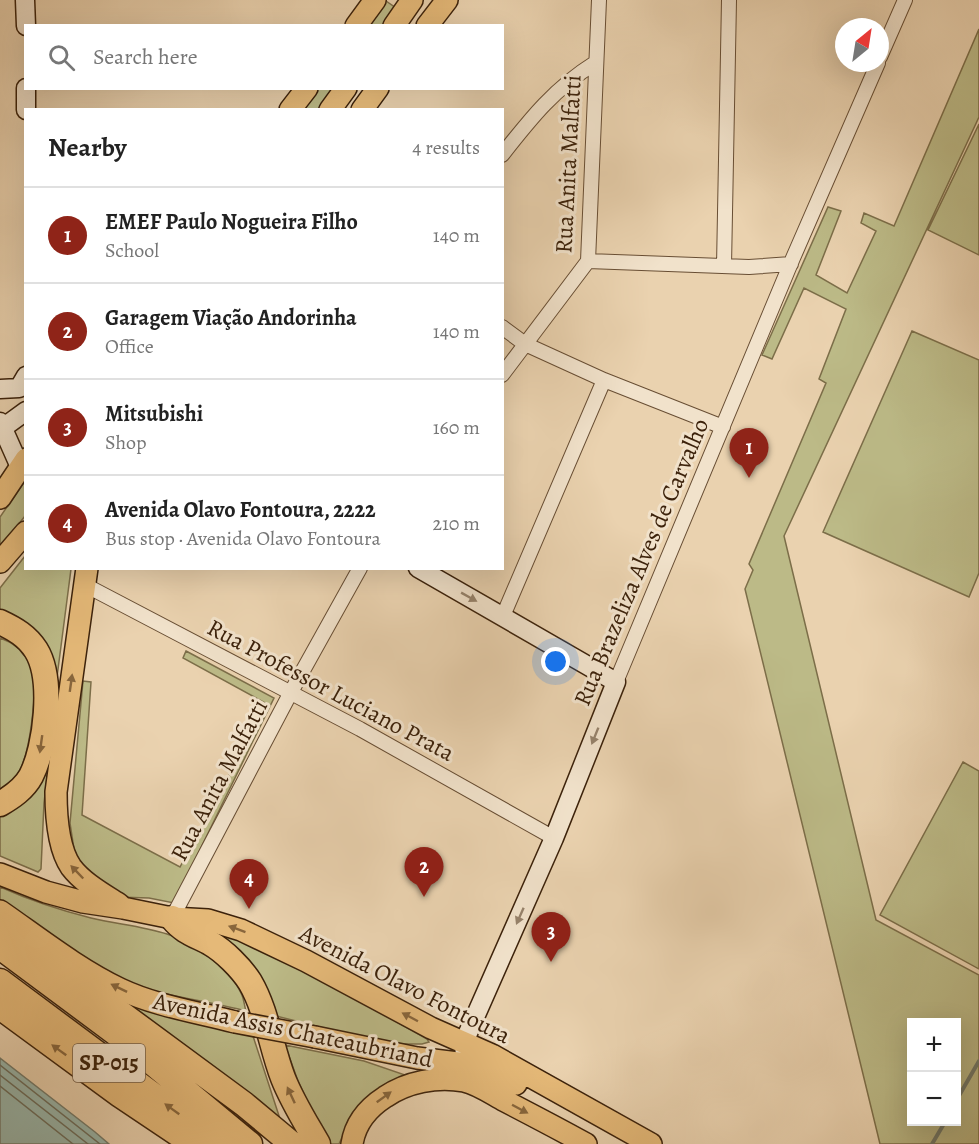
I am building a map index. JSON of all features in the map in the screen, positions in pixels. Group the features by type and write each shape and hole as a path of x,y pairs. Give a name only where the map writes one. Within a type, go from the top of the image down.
{"highway":[{"path":"0,622 18,631 30,641 38,652 47,683 39,755 30,778 17,794 0,804"},
{"path":"172,918 181,929 213,945 249,981 259,1002 283,1078 318,1144"},
{"path":"0,924 76,981 106,1013 271,1144"},
{"path":"0,947 121,1036 250,1144"},
{"path":"0,966 140,1069 151,1075 176,1082"},
{"name":"SP-015","path":"0,981 219,1144"},
{"name":"Avenida Assis Chateaubriand","path":"76,981 225,1090 292,1144"},
{"name":"SP-015","path":"0,1007 120,1095 193,1144"}],"main road":[{"path":"26,0 26,24"},
{"path":"357,24 375,0"},
{"path":"395,24 412,0"},
{"path":"429,24 447,0"},
{"path":"26,90 26,108"},
{"path":"292,108 305,90"},
{"path":"331,108 345,90"},
{"path":"363,108 377,90"},
{"path":"6,389 19,388 24,380"},
{"path":"0,498 23,463 1,427 24,412"},
{"path":"0,562 24,534"},
{"path":"422,570 616,682"},
{"path":"86,577 56,792 56,819 70,866 90,885 123,908"},
{"name":"Rua Brazeliza Alves de Carvalho","path":"467,1073 464,1041 554,838 616,682"},
{"name":"Avenida Olavo Fontoura","path":"0,874 54,895 97,905 172,918 208,920 241,930 306,961 431,1028 464,1041 651,1144"},
{"name":"Avenida Assis Chateaubriand","path":"0,911 119,989 145,999 235,1022 417,1058 467,1073"},
{"path":"417,1058 464,1041"},
{"path":"383,1052 419,1073 419,1078 415,1083"},
{"path":"467,1073 586,1144"},
{"path":"352,1144 358,1126 367,1111 395,1090 415,1083 467,1073 493,1073 611,1128 624,1129"}],"street":[{"name":"Rua Anita Malfatti","path":"504,372 588,261 599,0"},
{"path":"724,266 729,0"},
{"path":"889,36 905,0"},
{"path":"504,153 553,94 595,63"},
{"name":"Rua Brazeliza Alves de Carvalho","path":"616,682 874,72"},
{"path":"588,261 761,267 791,264"},
{"path":"504,328 525,344 603,380 723,427"},
{"path":"502,616 603,380"},
{"name":"Rua Anita Malfatti","path":"172,918 291,692 359,570"},
{"name":"Rua Professor Luciano Prata","path":"86,577 554,838"}],"shaded area":[{"path":"386,1 396,8 383,24 369,24"},
{"path":"979,29 979,117 784,536 876,920 979,975 979,1144 880,1144 745,589 753,570 749,564 826,383 819,379 846,309 804,288 772,359 762,355 828,207 841,211 816,275 847,293 876,231 861,223 864,213 894,226"},
{"path":"317,90 333,90 319,108 304,108"},
{"path":"979,124 979,255 928,230"},
{"path":"912,331 979,360 979,573 969,597 823,532"},
{"path":"24,482 24,517 0,548 0,517"},
{"path":"24,557 24,570 71,570 57,677 51,659 0,616 0,588"},
{"path":"0,638 17,647 30,661 33,671 34,700 30,733 23,762 15,778 0,792"},
{"path":"186,651 274,698 174,903 149,898 117,897 81,867 74,849 70,823 83,681 91,682 82,815 180,867 267,704 183,658"},
{"path":"50,751 44,803 41,869 38,872 0,856 0,816 11,811 26,798 37,781"},
{"path":"963,762 979,771 979,969 880,915"},
{"path":"0,887 67,912 158,931 189,943 220,965 236,983 246,1011 151,990 105,973 74,955 0,903"},
{"path":"211,932 233,938 323,980 429,1042 403,1044 376,1041 272,1015"},
{"path":"109,993 168,1015 253,1036 281,1122"},
{"path":"285,1045 364,1061 408,1076 372,1094 352,1117 339,1144 327,1144 298,1081"}],"water":[{"path":"0,1058 95,1132 109,1144 0,1144"}],"waterway":[{"path":"961,1092 979,1061"},
{"path":"932,1144 943,1126"}],"place":[{"name":"EMEF Paulo Nogueira Filho","path":"749,478"},
{"name":"Garagem Viação Andorinha","path":"424,897"},
{"name":"Avenida Olavo Fontoura, 2222","path":"249,909"},
{"name":"Mitsubishi","path":"551,962"}]}
